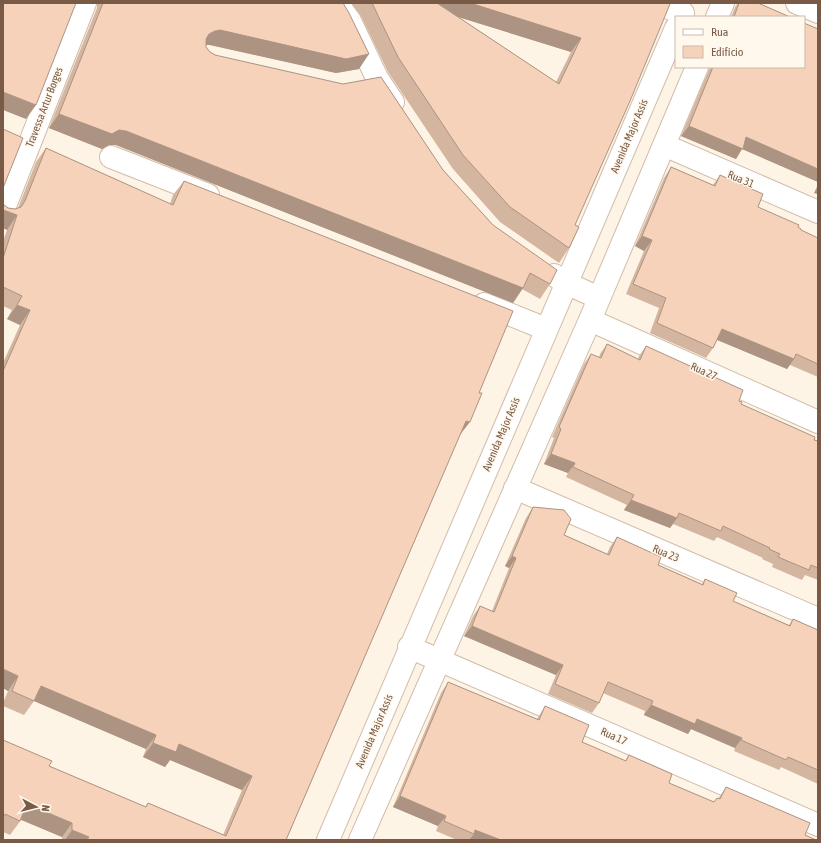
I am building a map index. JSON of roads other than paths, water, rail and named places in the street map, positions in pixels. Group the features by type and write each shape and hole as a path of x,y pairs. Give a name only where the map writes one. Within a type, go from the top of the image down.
{"street":[{"name":"Travessa Artur Borges","path":"3,211 85,3"},
{"path":"337,3 350,21 368,80 404,118"},
{"path":"654,3 681,15"},
{"path":"717,16 723,3"},
{"path":"796,3 818,12"},
{"name":"Avenida Major Assis","path":"328,840 675,29"},
{"path":"367,838 438,660 590,320 697,68"},
{"name":"Rua 31","path":"664,146 818,212"},
{"path":"111,157 229,203"},
{"path":"535,261 566,283 599,298"},
{"path":"465,297 546,329"},
{"name":"Rua 27","path":"590,320 818,422"},
{"name":"Rua 23","path":"515,488 818,619"},
{"name":"Rua 17","path":"409,648 818,826"}]}
